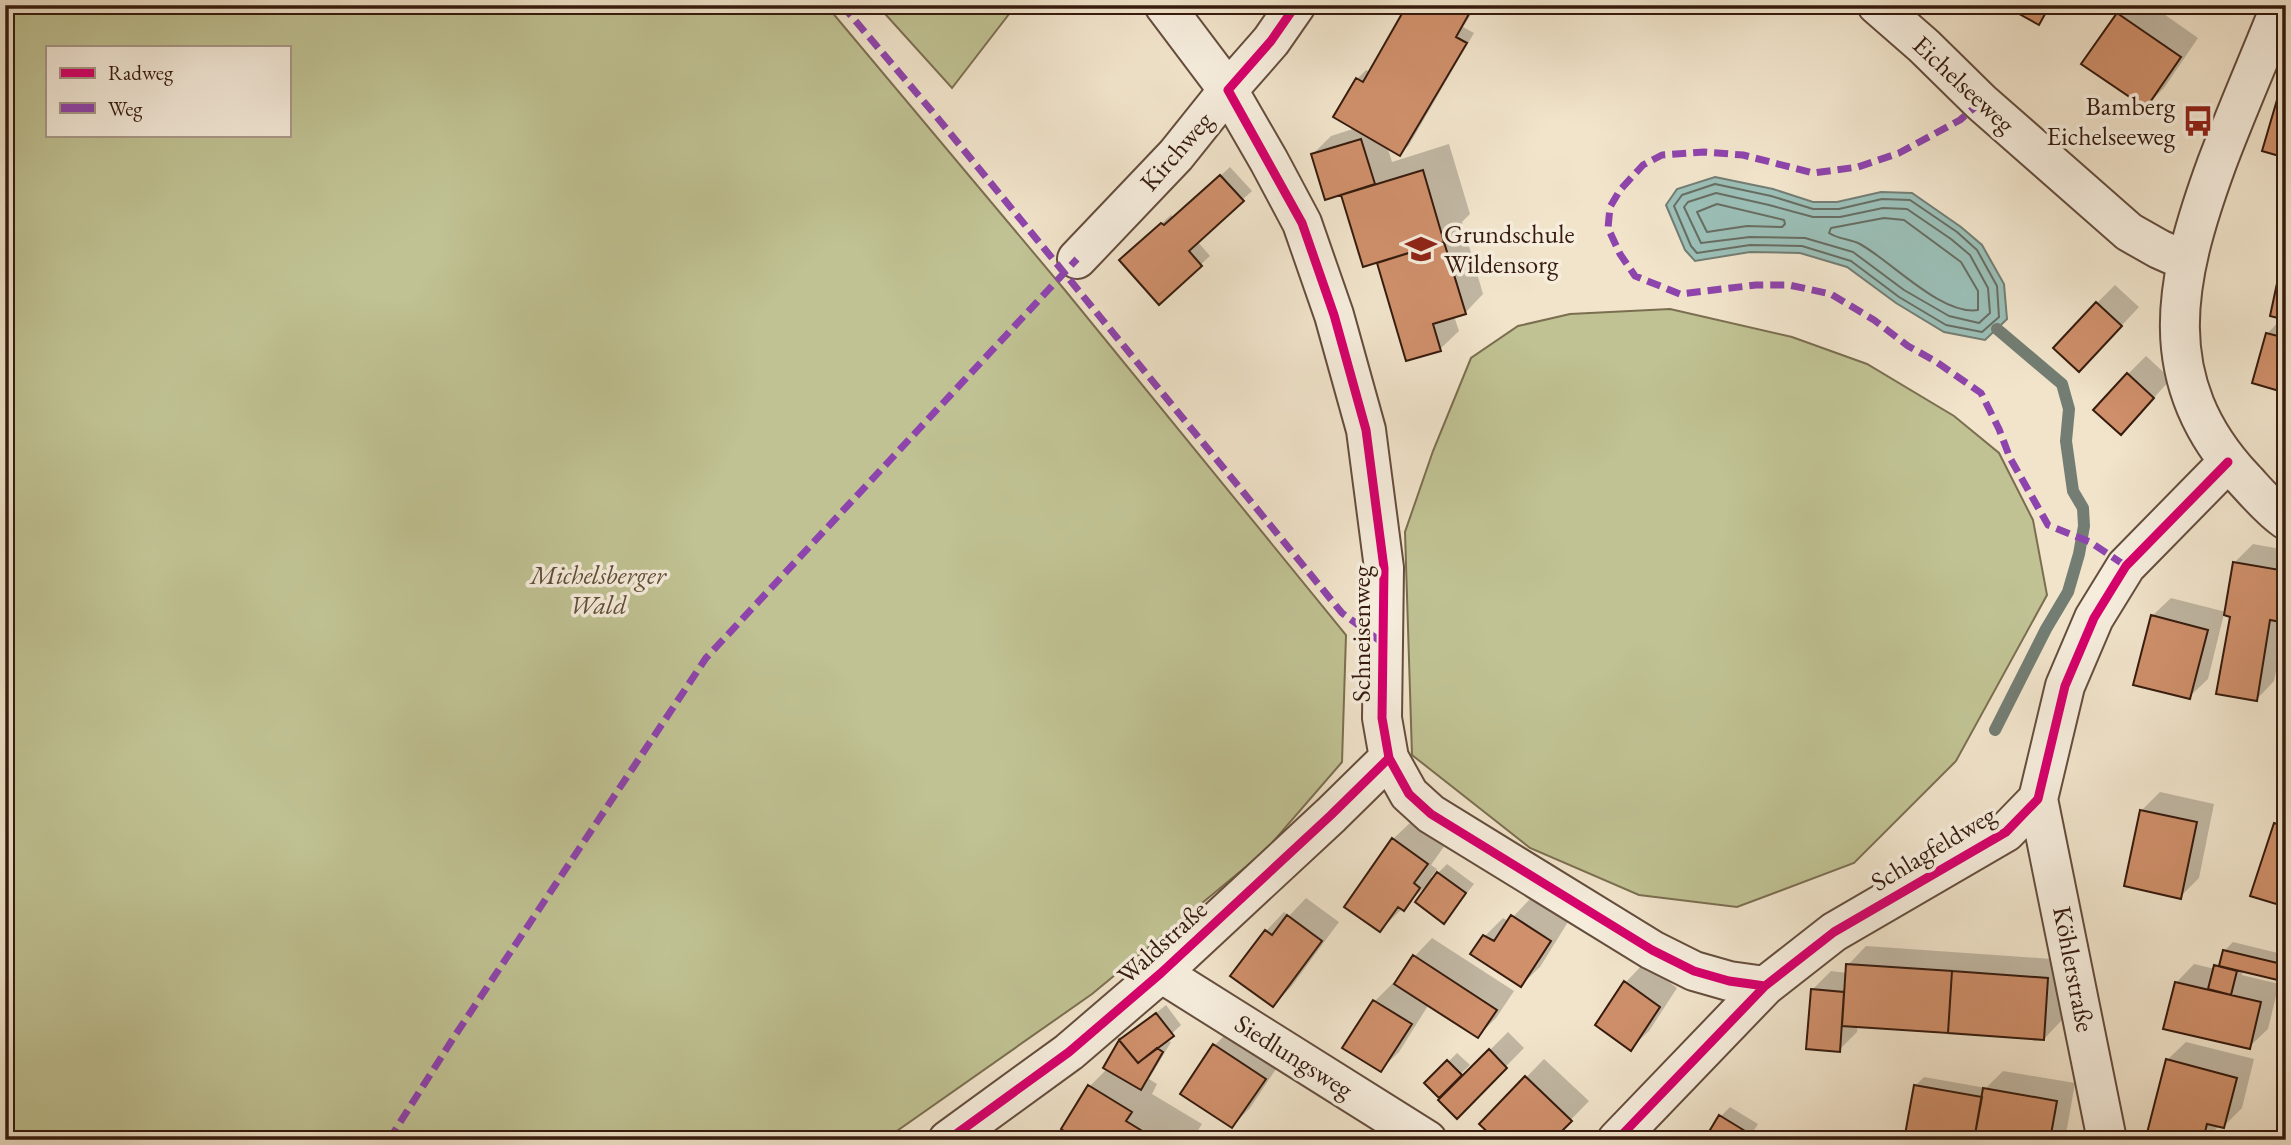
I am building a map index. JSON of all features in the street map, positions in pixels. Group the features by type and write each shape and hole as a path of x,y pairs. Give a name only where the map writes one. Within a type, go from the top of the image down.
{"street":[{"name":"Schneisenweg","path":"1164,5 1228,90 1302,223 1334,315 1366,430 1384,568 1382,718 1389,758 1409,794 1431,814 1653,950 1694,971 1728,981 1765,986"},
{"name":"Kirchweg","path":"1077,259 1176,155 1271,41 1296,5"},
{"name":"Eichelseeweg","path":"1877,5 1981,102 2129,232 2186,261"},
{"path":"2281,5 2206,193 2186,261 2179,327 2181,353 2189,390 2201,421 2228,462 2286,520"},
{"path":"2038,799 2065,686 2094,618 2126,566 2228,462"},
{"name":"Waldstraße","path":"948,1140 1069,1052 1161,973 1389,758"},
{"name":"Schlagfeldweg","path":"1617,1140 1765,986 1834,932 2006,832 2038,799"},
{"name":"Köhlerstraße","path":"2038,799 2107,1140"},
{"name":"Siedlungsweg","path":"1161,973 1426,1140"}],"green space":[{"name":"Michelsberger Wald","path":"5,5 826,5 1064,289 1346,635 1342,762 1265,851 1092,994 884,1140 5,1140"},
{"path":"877,5 1016,5 952,88"},
{"path":"1670,309 1792,337 1867,364 1954,416 1999,453 2033,520 2047,595 1956,761 1854,863 1737,907 1639,895 1530,848 1412,755 1405,532 1433,451 1471,358 1518,326 1570,314"}],"water":[{"path":"1715,177 1773,189 1813,202 1837,202 1881,192 1912,193 1982,245 2004,284 2007,319 1985,340 1944,332 1896,303 1847,267 1800,253 1750,252 1695,261 1685,250 1666,205 1677,189"}],"building":[{"path":"1396,5 1474,5 1456,37 1467,43 1400,156 1333,117 1356,78 1363,82 1404,10"},
{"path":"2003,5 2050,5 2039,25"},
{"path":"2117,13 2181,57 2146,108 2081,64"},
{"path":"2279,93 2286,94 2286,158 2262,151"},
{"path":"1361,139 1375,184 1325,200 1311,154"},
{"path":"1423,170 1444,242 1363,267 1341,195"},
{"path":"1220,175 1244,201 1189,251 1202,266 1159,305 1119,260 1161,223 1164,225"},
{"path":"1444,242 1466,314 1433,324 1441,351 1406,361 1377,263"},
{"path":"2282,260 2286,261 2286,320 2270,316"},
{"path":"2096,302 2122,326 2079,372 2053,348"},
{"path":"2266,333 2286,338 2286,393 2252,383"},
{"path":"2127,373 2154,398 2121,435 2093,410"},
{"path":"2233,562 2286,571 2286,623 2270,620 2257,701 2216,694 2230,617 2224,615"},
{"path":"2151,615 2208,630 2190,699 2133,685"},
{"path":"2140,810 2197,822 2181,899 2124,886"},
{"path":"2274,823 2286,827 2286,907 2250,896"},
{"path":"1392,838 1428,864 1414,883 1420,888 1404,911 1398,907 1380,932 1344,907"},
{"path":"1437,872 1466,893 1444,924 1415,902"},
{"path":"1287,915 1322,941 1273,1007 1230,976 1265,930 1272,935"},
{"path":"1511,915 1551,941 1521,987 1470,954 1483,935 1494,941"},
{"path":"2223,950 2286,965 2286,982 2219,966"},
{"path":"1413,955 1497,1010 1478,1038 1394,984"},
{"path":"1846,964 1952,971 1948,1033 1842,1026"},
{"path":"2214,965 2237,971 2231,995 2208,989"},
{"path":"1952,971 2048,978 2044,1040 1948,1033"},
{"path":"1624,981 1660,1007 1631,1051 1595,1025"},
{"path":"2175,982 2261,1002 2250,1049 2163,1029"},
{"path":"1811,989 1844,992 1840,1052 1806,1049"},
{"path":"1373,1000 1412,1024 1381,1072 1342,1048"},
{"path":"1156,1013 1174,1036 1138,1063 1119,1040"},
{"path":"1119,1040 1138,1063 1157,1048 1163,1052 1141,1090 1103,1068"},
{"path":"1213,1044 1266,1079 1232,1128 1180,1094"},
{"path":"1489,1049 1507,1068 1457,1119 1438,1100"},
{"path":"2166,1059 2237,1078 2224,1128 2207,1124 2203,1140 2174,1140 2147,1133"},
{"path":"1447,1060 1462,1075 1439,1098 1424,1083"},
{"path":"1525,1076 1572,1121 1553,1140 1496,1140 1479,1124"},
{"path":"1088,1085 1132,1112 1126,1121 1157,1140 1071,1140 1073,1137 1061,1129"},
{"path":"1914,1085 1982,1097 1974,1140 1904,1140"},
{"path":"1983,1088 2057,1101 2050,1140 1974,1140"},
{"path":"1719,1115 1750,1134 1747,1140 1704,1140"}],"waterway":[{"path":"1995,730 2046,629 2068,592 2084,526 2083,508 2073,491 2066,441 2069,409 2062,384 1997,329"}],"marked path":[{"path":"842,5 1342,613 1384,644"},
{"path":"1981,102 1960,120 1899,153 1858,167 1813,173 1743,155 1704,152 1662,155 1643,165 1620,190 1610,207 1608,228 1620,254 1635,276 1680,294 1756,285 1789,285 1831,294 1874,320 1908,346 1981,393 2010,458 2048,525 2090,542 2126,566"},
{"path":"389,1140 454,1037 706,658 1077,259"}],"cycle path":[{"path":"1296,5 1271,41 1228,90 1302,223 1334,315 1366,430 1384,568 1382,718 1389,758 1409,794 1431,814 1652,950 1694,971 1729,981 1765,986"},
{"path":"1617,1140 1765,986 1834,932 2006,832 2038,799 2065,686 2094,618 2126,566 2228,462"},
{"path":"948,1140 1069,1052 1161,973 1389,758"}],"place":[{"name":"Bamberg Eichelseeweg","path":"2198,121"},
{"name":"Grundschule Wildensorg","path":"1421,249"}]}
